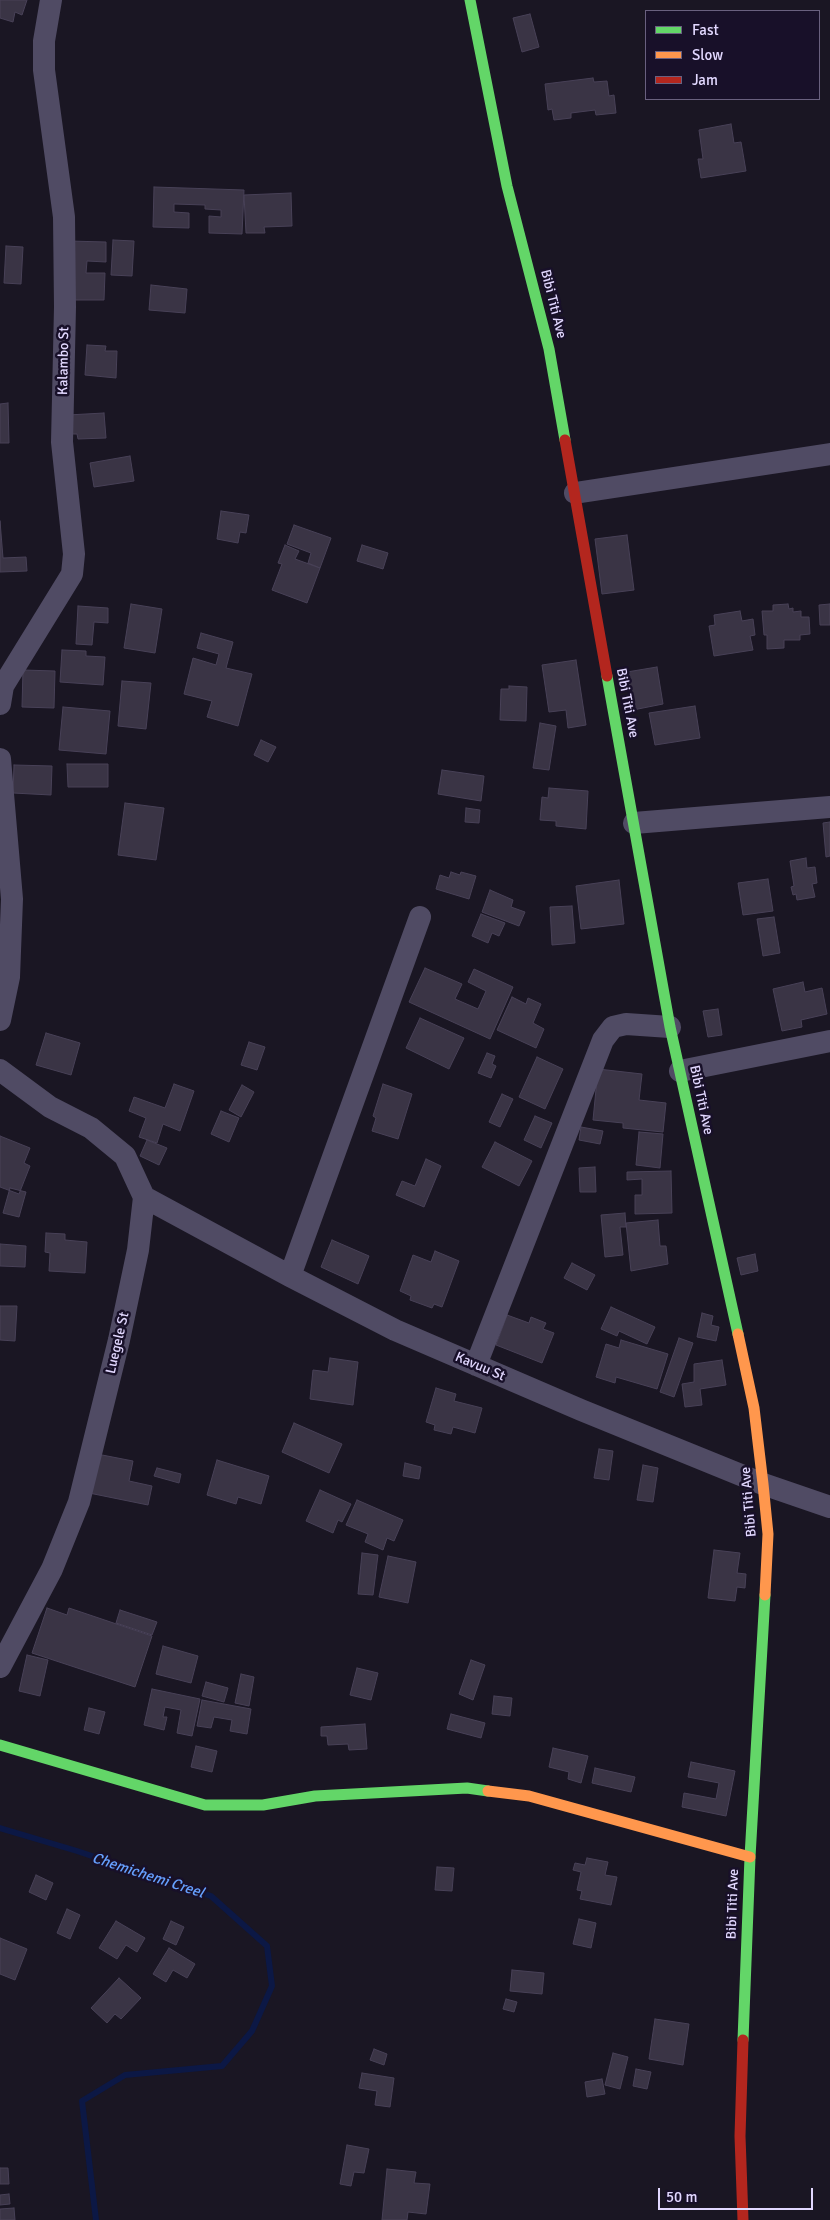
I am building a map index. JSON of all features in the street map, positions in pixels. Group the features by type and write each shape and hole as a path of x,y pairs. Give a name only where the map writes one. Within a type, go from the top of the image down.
{"street":[{"name":"Kalambo St","path":"0,704 3,686 72,574 74,554 62,442 65,307 64,217 44,70 44,41 51,0"},
{"name":"Bibi Titi Ave","path":"470,0 507,186 549,349 670,1027 754,1408 768,1534 750,1857 740,2136 743,2220"},
{"path":"575,493 830,454"},
{"path":"0,759 12,899 9,977 0,1020"},
{"path":"634,824 830,808"},
{"path":"290,1276 420,917"},
{"path":"476,1365 603,1040 613,1027 626,1024 670,1027"},
{"path":"680,1071 830,1041"},
{"path":"0,1070 50,1107 91,1128 125,1156 144,1197"},
{"name":"Kavuu St","path":"144,1197 395,1330 763,1484 830,1507"},
{"name":"Luegele St","path":"0,1667 52,1569 79,1502 119,1340 138,1250 144,1197"},
{"path":"0,1745 205,1805 263,1805 315,1796 467,1788 529,1796 750,1857"}],"building":[{"path":"0,0 27,0 22,15 15,12 13,22 0,18"},
{"path":"530,14 539,47 522,52 513,18"},
{"path":"593,78 594,82 607,81 609,96 614,95 616,113 596,115 595,110 571,113 571,118 554,120 552,109 548,110 545,84"},
{"path":"731,124 734,143 741,142 746,171 701,178 698,159 703,159 699,130"},
{"path":"154,187 244,190 242,234 209,233 209,216 221,217 221,210 205,209 205,205 174,204 174,212 189,213 189,228 153,227"},
{"path":"291,193 292,226 264,227 265,233 246,233 244,195"},
{"path":"113,240 134,241 132,276 111,275"},
{"path":"69,241 106,242 106,262 87,261 86,273 105,273 104,300 68,300"},
{"path":"6,246 23,247 21,284 4,283"},
{"path":"151,285 187,289 185,313 149,310"},
{"path":"87,345 106,346 105,351 117,351 116,378 85,375"},
{"path":"8,403 9,443 0,443 0,404"},
{"path":"104,413 106,438 78,439 77,434 69,434 68,415"},
{"path":"130,456 134,481 94,487 90,463"},
{"path":"221,511 249,515 246,533 240,532 238,543 217,539"},
{"path":"0,521 3,558 26,557 27,571 0,572"},
{"path":"294,525 331,538 320,568 308,563 311,553 287,544"},
{"path":"627,535 634,590 602,594 595,539"},
{"path":"285,545 299,551 295,559 320,568 307,603 272,590 282,564 278,563"},
{"path":"362,545 388,553 383,569 357,561"},
{"path":"131,604 162,609 155,653 124,648"},
{"path":"788,604 789,609 793,608 793,612 801,611 801,617 809,617 810,634 800,635 800,640 784,640 784,648 767,649 767,635 764,635 762,611 773,611 773,605"},
{"path":"830,604 830,625 820,625 819,605"},
{"path":"78,606 108,608 108,623 94,622 92,645 76,644"},
{"path":"740,611 742,621 753,619 755,635 750,636 753,650 714,656 709,626 715,625 714,615"},
{"path":"201,633 233,642 226,668 252,674 238,726 207,717 212,701 184,694 193,658 216,665 219,654 197,648"},
{"path":"62,650 86,651 86,656 105,657 103,685 60,682"},
{"path":"576,660 586,725 568,728 566,710 549,712 542,665"},
{"path":"657,667 663,704 633,710 627,672"},
{"path":"23,670 55,671 54,708 22,707"},
{"path":"122,681 151,683 146,729 118,726"},
{"path":"509,686 527,687 526,721 500,720 501,689 509,689"},
{"path":"695,706 700,738 655,745 649,713"},
{"path":"63,707 110,711 106,754 59,750"},
{"path":"540,723 556,726 549,770 533,768"},
{"path":"261,740 276,747 268,762 254,755"},
{"path":"67,764 108,764 108,787 68,787"},
{"path":"14,765 52,766 51,795 13,793"},
{"path":"442,770 484,776 481,801 438,794"},
{"path":"549,788 588,791 586,829 556,826 556,821 540,820 542,797 548,798"},
{"path":"125,803 164,808 156,860 118,855"},
{"path":"466,808 480,810 479,823 465,822"},
{"path":"830,822 830,856 826,857 823,823"},
{"path":"806,858 807,868 815,867 817,883 812,884 815,897 797,900 796,894 793,895 791,887 794,886 790,861"},
{"path":"451,872 460,875 461,872 476,876 469,899 436,889 440,875 449,878"},
{"path":"768,879 773,911 743,915 738,883"},
{"path":"619,880 624,924 581,929 576,886"},
{"path":"490,890 513,900 511,907 525,912 519,926 482,912"},
{"path":"572,906 575,943 552,945 550,907"},
{"path":"481,914 505,923 499,936 492,933 488,943 472,936"},
{"path":"774,917 780,953 763,956 757,919"},
{"path":"425,968 462,984 455,999 478,1009 486,991 468,982 474,969 513,987 490,1039 409,1002"},
{"path":"803,982 805,992 822,988 827,1014 801,1020 802,1027 782,1031 773,989"},
{"path":"512,997 526,1004 528,998 541,1004 533,1023 544,1029 536,1048 497,1030"},
{"path":"718,1009 722,1035 708,1037 703,1011"},
{"path":"420,1018 464,1038 449,1069 406,1048"},
{"path":"46,1033 80,1043 71,1075 36,1065"},
{"path":"249,1042 265,1047 257,1070 241,1065"},
{"path":"487,1053 495,1056 492,1064 496,1066 491,1078 478,1073"},
{"path":"537,1057 563,1069 545,1109 519,1097"},
{"path":"598,1069 642,1074 639,1100 666,1103 663,1132 623,1128 623,1123 593,1120"},
{"path":"174,1084 194,1091 180,1131 163,1124 157,1143 139,1137 146,1118 129,1111 134,1097 165,1108"},
{"path":"383,1084 412,1094 398,1139 372,1131 376,1118 373,1116"},
{"path":"242,1085 254,1092 241,1117 229,1110"},
{"path":"502,1094 513,1099 500,1127 489,1122"},
{"path":"221,1111 239,1118 229,1142 211,1134"},
{"path":"535,1116 552,1123 541,1148 524,1140"},
{"path":"581,1127 603,1131 600,1144 579,1140"},
{"path":"639,1132 663,1134 660,1168 636,1165"},
{"path":"0,1136 30,1148 24,1163 30,1166 19,1194 0,1187"},
{"path":"147,1140 167,1148 159,1165 140,1156"},
{"path":"495,1142 532,1161 519,1186 482,1167"},
{"path":"426,1159 441,1166 424,1207 396,1195 402,1181 415,1186"},
{"path":"595,1167 596,1192 580,1192 579,1168"},
{"path":"671,1171 672,1213 635,1214 635,1195 642,1195 642,1179 627,1180 627,1172"},
{"path":"10,1188 26,1192 19,1217 3,1213"},
{"path":"625,1213 626,1227 620,1227 623,1255 605,1257 601,1215"},
{"path":"658,1220 660,1246 666,1246 668,1264 631,1271 626,1223"},
{"path":"46,1233 65,1234 65,1240 87,1242 85,1273 49,1271 50,1253 45,1252"},
{"path":"332,1240 369,1256 358,1284 321,1267"},
{"path":"0,1244 26,1246 25,1267 0,1266"},
{"path":"435,1251 459,1261 442,1307 434,1304 432,1308 410,1300 411,1296 400,1291 413,1255 431,1262"},
{"path":"755,1254 758,1271 741,1275 737,1258"},
{"path":"572,1263 595,1275 587,1290 564,1278"},
{"path":"0,1306 17,1306 15,1341 0,1340"},
{"path":"611,1307 655,1327 647,1344 619,1331 617,1336 601,1329"},
{"path":"702,1313 713,1316 711,1325 719,1327 716,1341 697,1337"},
{"path":"507,1315 529,1323 531,1317 546,1323 543,1329 554,1333 542,1363 496,1345"},
{"path":"679,1338 693,1343 674,1397 660,1392"},
{"path":"621,1340 668,1354 657,1389 616,1377 615,1383 596,1377 606,1344 619,1348"},
{"path":"330,1358 358,1362 353,1405 310,1399 313,1370 328,1372"},
{"path":"722,1360 726,1385 700,1389 702,1405 685,1407 682,1384 694,1382 694,1364"},
{"path":"436,1388 456,1394 454,1401 482,1408 475,1433 453,1427 451,1434 434,1430 435,1425 426,1422"},
{"path":"294,1423 342,1444 329,1473 282,1452"},
{"path":"599,1449 613,1451 609,1480 594,1478"},
{"path":"97,1454 133,1461 129,1481 152,1486 148,1505 89,1493"},
{"path":"217,1460 269,1476 261,1504 238,1497 236,1504 207,1495"},
{"path":"405,1463 421,1467 419,1479 403,1476"},
{"path":"643,1465 658,1468 653,1502 637,1500"},
{"path":"157,1468 181,1474 179,1483 154,1476"},
{"path":"320,1490 351,1504 342,1522 338,1520 333,1533 306,1521"},
{"path":"357,1500 403,1520 394,1541 387,1538 383,1550 365,1542 368,1534 346,1525"},
{"path":"714,1550 740,1553 737,1573 746,1574 745,1588 737,1587 735,1601 708,1598"},
{"path":"362,1553 378,1555 373,1595 358,1594"},
{"path":"388,1556 416,1562 408,1603 379,1597"},
{"path":"47,1608 67,1615 69,1608 152,1636 135,1687 32,1653"},
{"path":"120,1610 157,1622 152,1635 116,1623"},
{"path":"163,1646 198,1656 191,1683 156,1674"},
{"path":"27,1655 48,1660 40,1696 19,1691"},
{"path":"471,1660 485,1665 473,1700 459,1694"},
{"path":"357,1668 378,1673 371,1700 350,1695"},
{"path":"241,1674 254,1677 249,1706 235,1703"},
{"path":"206,1682 228,1688 224,1702 202,1696"},
{"path":"152,1689 200,1699 192,1736 177,1733 181,1710 165,1707 163,1717 167,1717 164,1730 144,1725"},
{"path":"494,1696 512,1698 510,1716 492,1714"},
{"path":"202,1700 251,1709 247,1734 230,1731 232,1720 214,1717 211,1728 197,1726"},
{"path":"89,1708 105,1712 99,1734 84,1730"},
{"path":"451,1714 485,1723 481,1738 447,1729"},
{"path":"365,1724 367,1749 349,1750 348,1744 328,1745 327,1736 321,1736 321,1727"},
{"path":"196,1746 217,1751 212,1772 191,1767"},
{"path":"553,1748 588,1756 581,1783 568,1779 569,1772 549,1767"},
{"path":"691,1762 735,1771 726,1816 682,1807 684,1793 716,1799 719,1783 688,1777"},
{"path":"595,1768 635,1777 631,1792 592,1783"},
{"path":"587,1858 608,1862 605,1875 617,1877 611,1905 580,1899 582,1891 577,1890 581,1872 573,1870 575,1863 585,1865"},
{"path":"437,1867 454,1868 452,1891 435,1890"},
{"path":"36,1875 53,1883 46,1900 29,1892"},
{"path":"67,1909 80,1915 70,1939 57,1933"},
{"path":"579,1919 596,1923 591,1948 573,1944"},
{"path":"116,1921 145,1938 137,1952 126,1945 117,1959 99,1948"},
{"path":"171,1921 184,1927 176,1945 163,1939"},
{"path":"0,1938 27,1949 15,1980 0,1974"},
{"path":"169,1948 195,1964 187,1978 173,1970 166,1982 153,1974"},
{"path":"512,1970 544,1973 542,1994 510,1991"},
{"path":"119,1978 141,1998 121,2019 115,2014 107,2023 91,2008"},
{"path":"506,1999 517,2002 514,2012 503,2009"},
{"path":"655,2019 689,2024 683,2065 649,2059"},
{"path":"374,2049 387,2054 384,2065 370,2060"},
{"path":"613,2053 628,2057 620,2089 605,2085"},
{"path":"636,2069 651,2072 647,2089 633,2086"},
{"path":"362,2073 394,2078 390,2107 375,2105 377,2091 359,2088"},
{"path":"602,2079 605,2094 587,2097 585,2082"},
{"path":"347,2145 369,2149 364,2173 354,2172 351,2186 340,2184"},
{"path":"0,2168 8,2168 9,2184 0,2184"},
{"path":"387,2169 416,2172 414,2183 430,2184 426,2214 408,2212 407,2220 382,2220"},
{"path":"9,2194 10,2204 0,2205 0,2195"},
{"path":"14,2208 15,2220 0,2220 0,2209"}],"waterway":[{"name":"Chemichemi Creel","path":"0,1828 77,1851 211,1896 267,1946 272,1986 252,2031 222,2066 125,2075 82,2101 96,2220"}],"traffic: fast":[{"path":"470,0 507,186 549,349 565,440"},
{"path":"607,676 670,1027 738,1334"},
{"path":"743,2040 750,1857 765,1595"},
{"path":"0,1745 205,1805 263,1805 315,1796 467,1788 488,1791"}],"traffic: slow":[{"path":"738,1334 754,1408 763,1484 768,1534 765,1595"},
{"path":"488,1791 529,1796 750,1857"}],"traffic: jam":[{"path":"565,440 607,676"},
{"path":"743,2040 740,2136 743,2220"}]}
